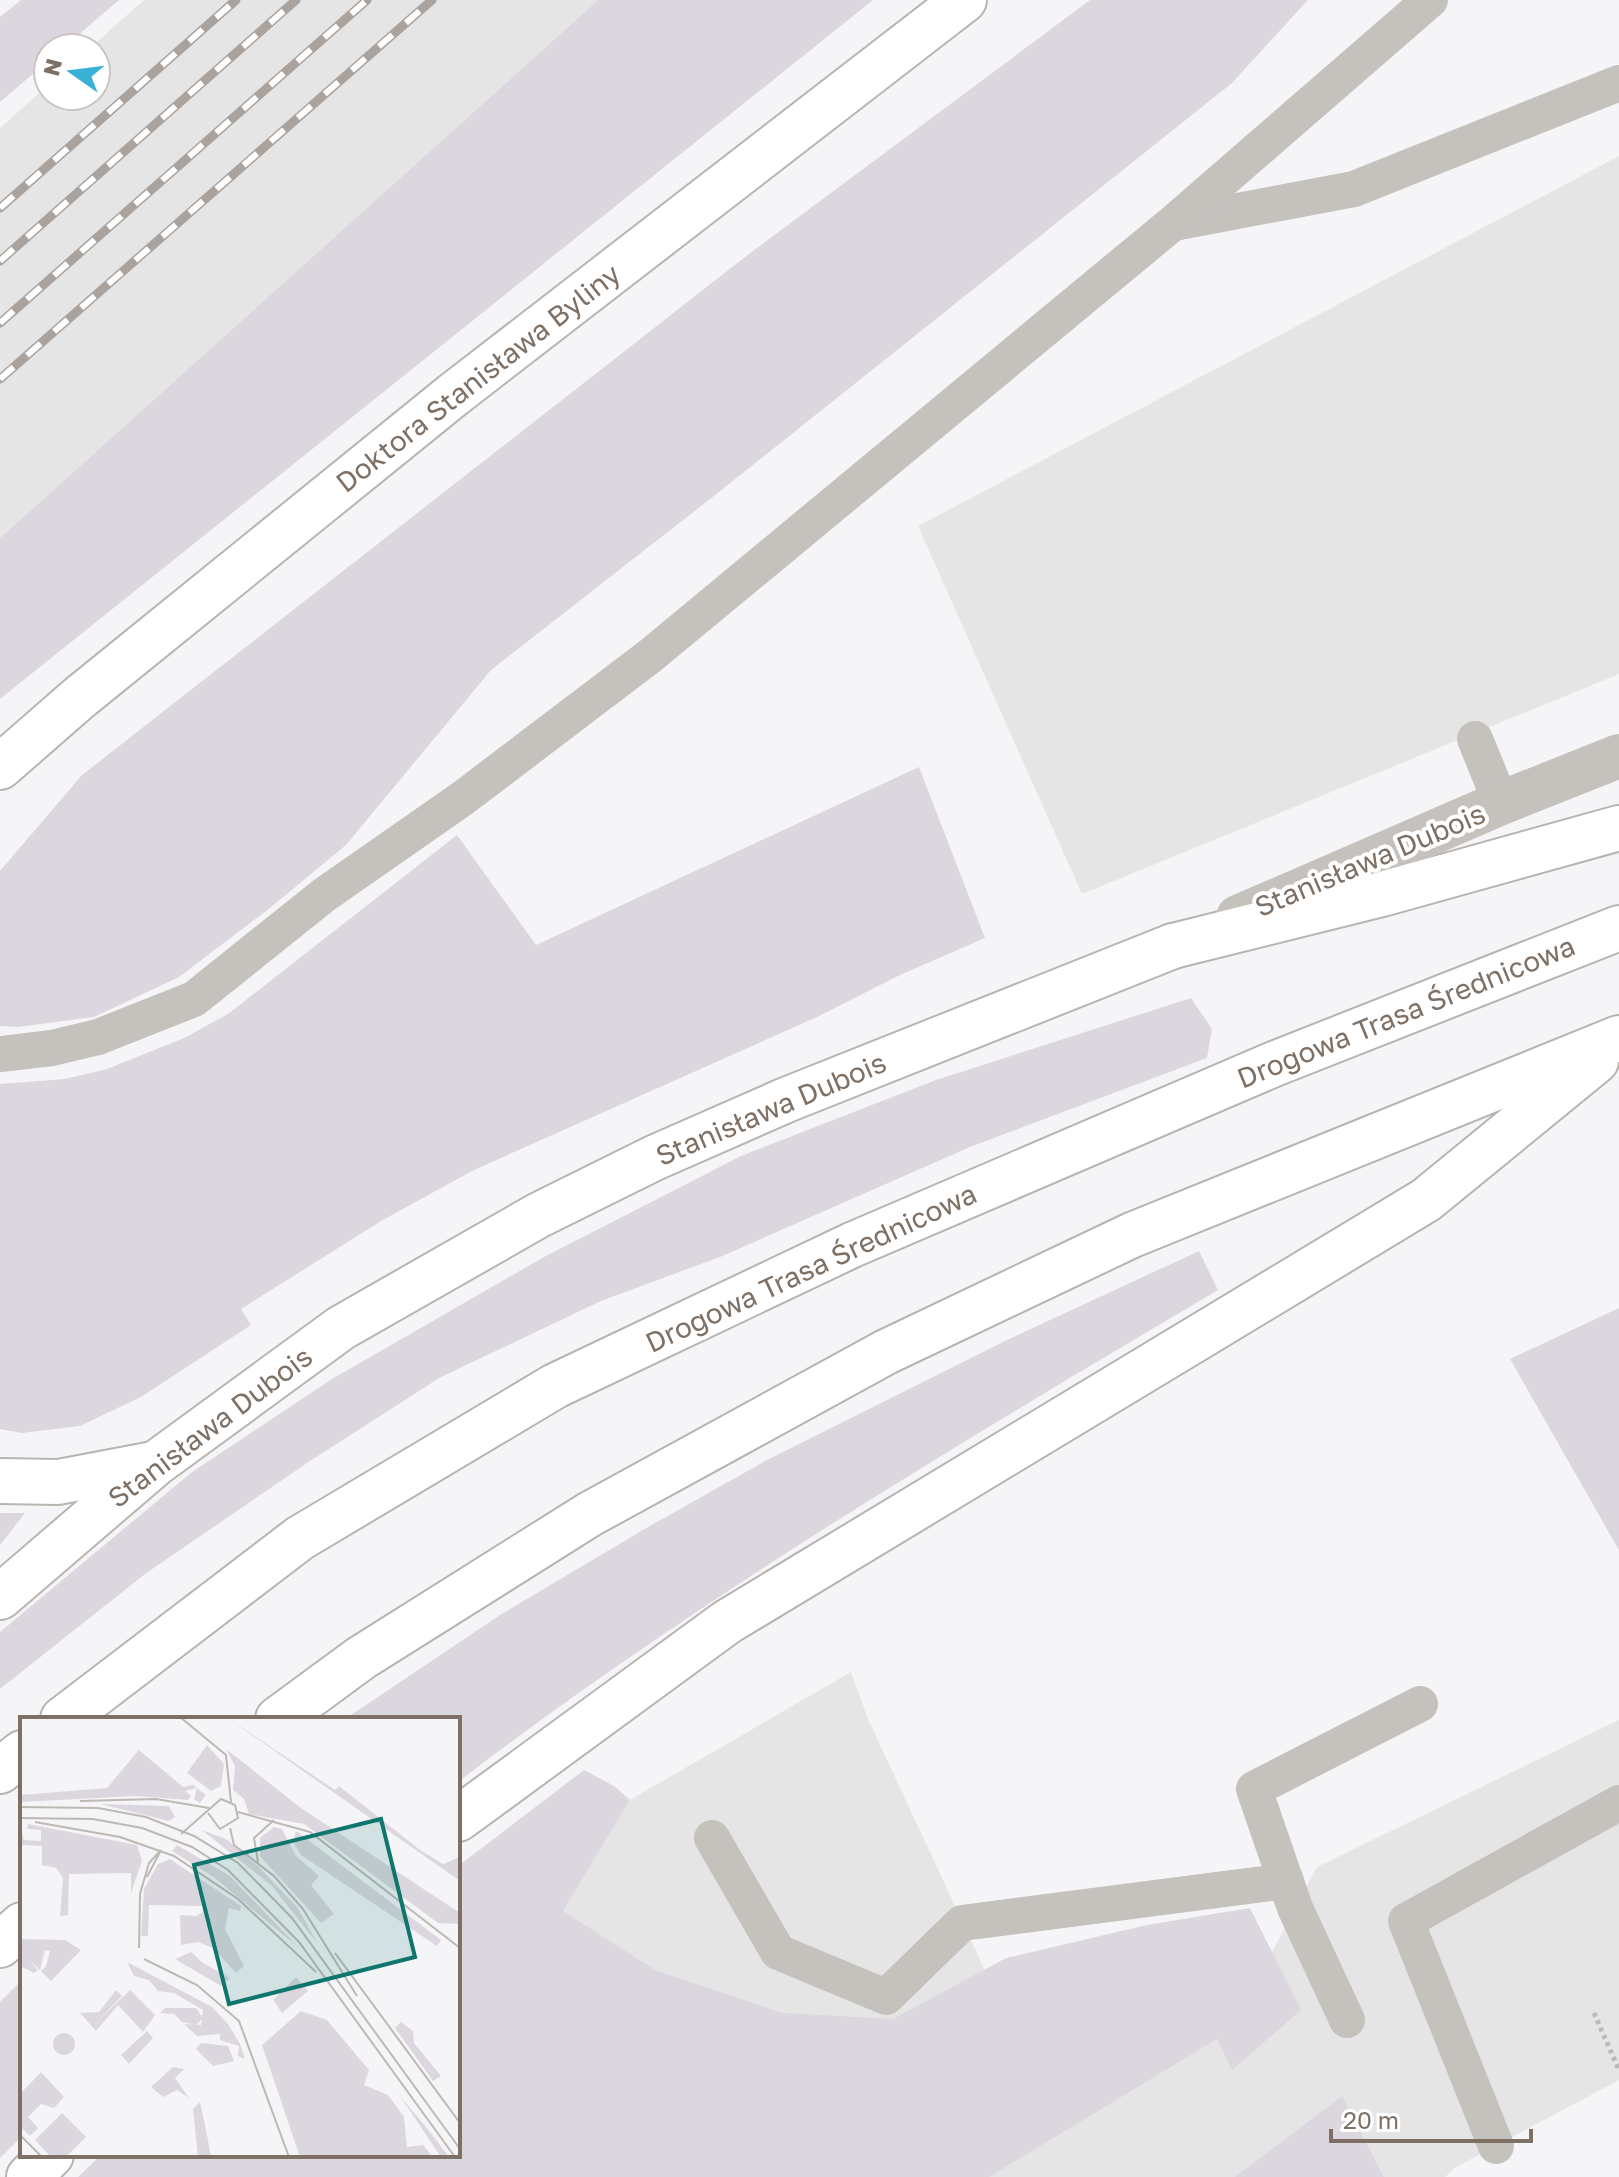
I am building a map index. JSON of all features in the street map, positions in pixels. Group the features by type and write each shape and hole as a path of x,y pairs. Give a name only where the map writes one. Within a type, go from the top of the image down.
{"main road":[{"name":"Doktora Stanisława Byliny","path":"0,767 79,698 453,395 964,0"},
{"path":"1173,946 1382,894 1619,828"},
{"name":"Drogowa Trasa Średnicowa","path":"66,1717 300,1538 555,1386 910,1220 1274,1064 1619,928"},
{"name":"Stanisława Dubois","path":"0,1597 155,1464 341,1328 539,1215 654,1158 786,1100 1173,946"},
{"path":"281,1717 361,1658 590,1514 886,1352 1132,1235 1619,1040"},
{"path":"460,1818 727,1622 1426,1200 1619,1040"},
{"path":"0,1481 58,1482 155,1464"},
{"path":"0,1771 20,1755"},
{"path":"0,1945 20,1927"},
{"path":"29,2177 49,2157"}],"street":[{"name":"Stanisława Dubois","path":"1173,946 1501,803 1619,756"}],"lane":[{"path":"0,1054 52,1048 98,1037 194,999 324,895 463,798 650,656 1173,223 1430,0"},
{"path":"1173,223 1354,189 1619,83"},
{"path":"1475,739 1501,803"},
{"path":"1347,2020 1295,1908 1254,1789 1420,1704"},
{"path":"1496,2146 1406,1921 1619,1803"},
{"path":"712,1838 778,1952 886,1997 962,1923 1286,1881"}],"path":[{"path":"1594,2013 1619,2070"}],"shaded area":[{"path":"21,0 119,0 82,32 32,32 32,75 0,102 0,17"},
{"path":"144,0 598,0 0,538 0,128 32,99 32,112 112,112 112,32 108,32"},
{"path":"598,0 873,0 0,699 0,538"},
{"path":"1090,0 1308,0 1232,83 491,670 346,845 270,908 179,977 94,1017 18,1027 0,1026 0,871 82,775 745,257"},
{"path":"1619,156 1619,674 1082,894 918,526"},
{"path":"919,767 985,938 900,975 817,1017 474,1170 381,1221 241,1309 251,1325 141,1397 80,1426 22,1433 0,1429 0,1084 65,1079 107,1069 184,1038 228,1014 457,835 536,945"},
{"path":"1191,998 1212,1029 1207,1058 970,1147 720,1257 601,1301 441,1377 310,1461 145,1574 0,1689 0,1632 192,1472 332,1379 544,1257 741,1156 936,1080"},
{"path":"1199,1251 1218,1290 1023,1406 735,1586 549,1714 460,1781 460,1717 348,1717 500,1615 648,1527 767,1460 1007,1340"},
{"path":"1619,1308 1619,1550 1510,1359"},
{"path":"0,1513 25,1513 0,1545"},
{"path":"851,1672 868,1719 1043,2095 1272,1952 1317,1867 1619,1720 1619,2080 1456,2167 1445,2177 424,2177 455,2157 460,2157 460,2150 551,1930 630,1800"},
{"path":"584,1770 614,1786 630,1800 563,1911 655,1970 783,2013 893,2019 1006,1958 1147,1925 1250,1908 1301,2010 1232,2070 1217,2039 989,2177 78,2177 99,2157 460,2157 460,1864"},
{"path":"20,1982 20,2138 0,2158 0,2002"},
{"path":"1342,2096 1384,2177 1235,2177"}],"railway":[{"path":"0,208 236,0"},
{"path":"0,261 296,0"},
{"path":"0,323 367,0"},
{"path":"0,379 432,0"}]}
